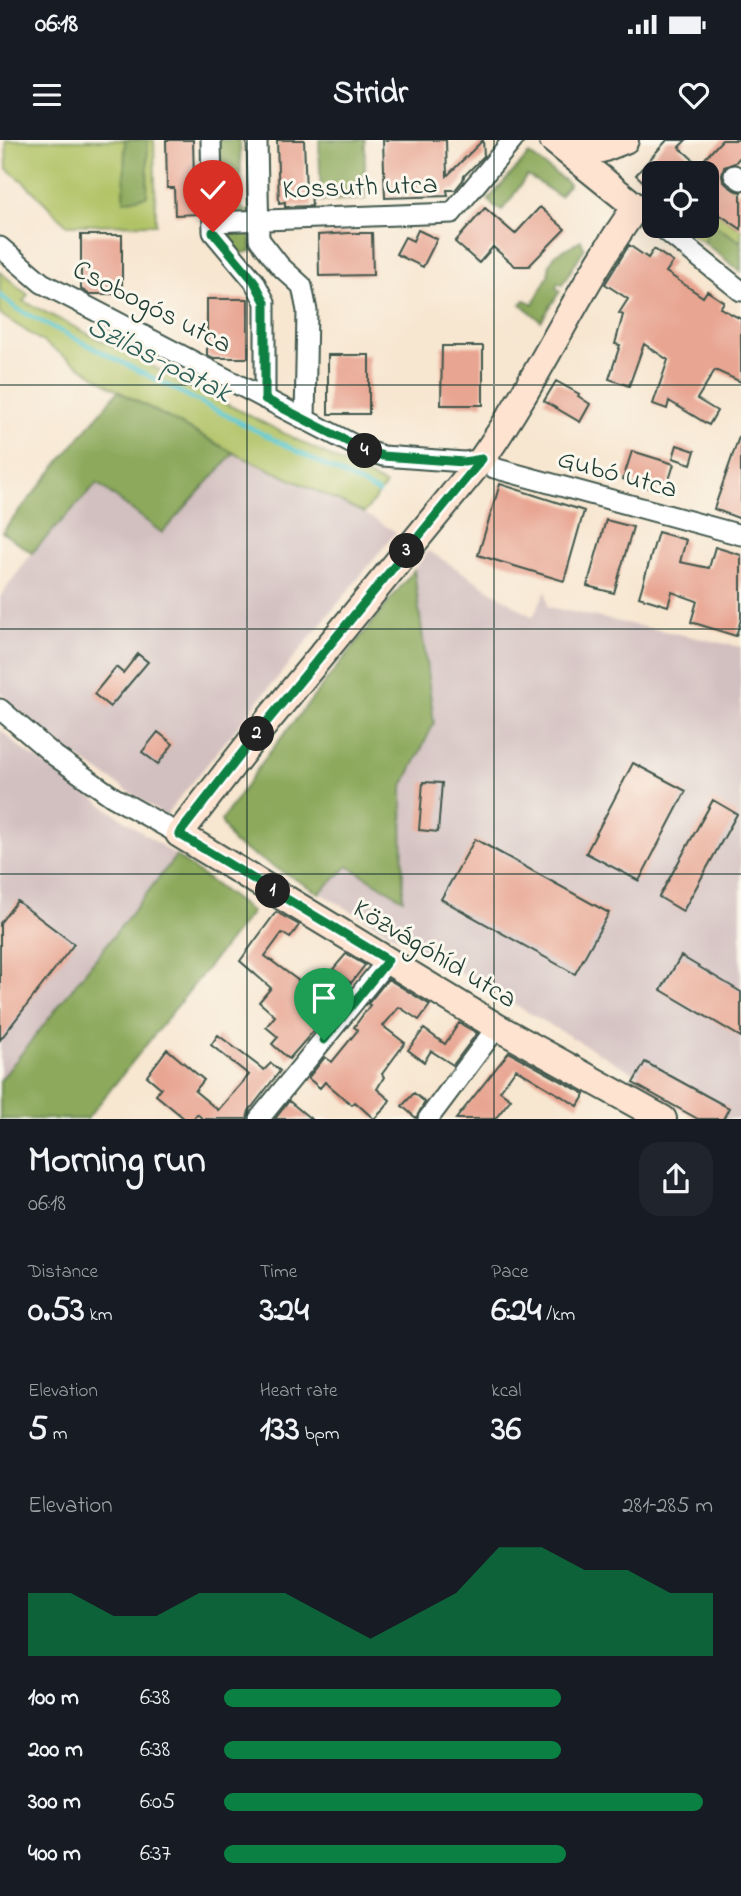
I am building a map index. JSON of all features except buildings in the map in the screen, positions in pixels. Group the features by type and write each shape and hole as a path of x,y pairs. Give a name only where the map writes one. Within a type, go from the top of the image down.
{"street":[{"path":"211,140 213,232 254,281 265,302 265,399"},
{"name":"Kossuth utca","path":"257,140 259,220"},
{"name":"Kossuth utca","path":"213,222 316,216 452,213 513,140"},
{"path":"561,146 602,149 625,140"},
{"path":"603,179 636,140"},
{"path":"561,146 642,212"},
{"path":"0,709 55,756 113,797 179,834 256,735 482,459 501,433 570,312 642,218"},
{"path":"259,220 259,239 280,266 302,286 307,311 305,420"},
{"path":"675,238 741,291"},
{"name":"Csobogós utca","path":"0,247 41,283 362,449 383,456 464,462 482,459"},
{"name":"Gubó utca","path":"482,459 494,467 741,535"},
{"name":"Közvágóhíd utca","path":"179,834 498,1027 659,1118"},
{"path":"259,1119 388,960"},
{"path":"428,1119 498,1027"}],"shaded area":[{"path":"234,453 364,513 396,532 165,816 55,742 0,693 0,597 32,553 97,483 162,533"},
{"path":"429,551 533,617 546,590 548,607 741,647 741,1119 714,1119 233,843 221,821 266,757"},
{"path":"0,729 18,746 176,856 0,1081"}],"green space":[{"path":"6,140 154,140 156,224 67,225 23,181 7,169"},
{"path":"125,140 148,140 147,196 124,201"},
{"path":"215,140 240,140 242,210 247,210 252,251 239,254 224,236"},
{"path":"319,140 365,140 365,199 321,201"},
{"path":"529,154 569,184 560,196 527,176 502,210 494,207 488,200"},
{"path":"731,184 734,185 719,208 719,198"},
{"path":"719,214 741,229 741,242 719,228"},
{"path":"719,228 741,242 741,272 704,242 705,238 719,238"},
{"path":"581,240 584,249 562,285 558,283 556,288 560,291 541,321 521,304 525,300 533,304 548,276 555,255"},
{"path":"0,272 28,295 23,301 386,485 364,513 234,453 118,391 0,314"},
{"path":"118,391 234,453 162,533 97,483 32,553 2,532"},
{"path":"414,570 434,723 402,788 403,899 348,866 319,893 233,843 221,821 266,757"},
{"path":"176,856 252,912 87,1119 0,1119 0,1081"}],"waterway":[{"name":"Szilas-patak","path":"0,295 17,309 379,493"}],"route":[{"path":"213,232 254,281 265,302 265,399 362,449 383,456 464,462 482,459 256,735 179,834 388,960 324,1040"}]}
